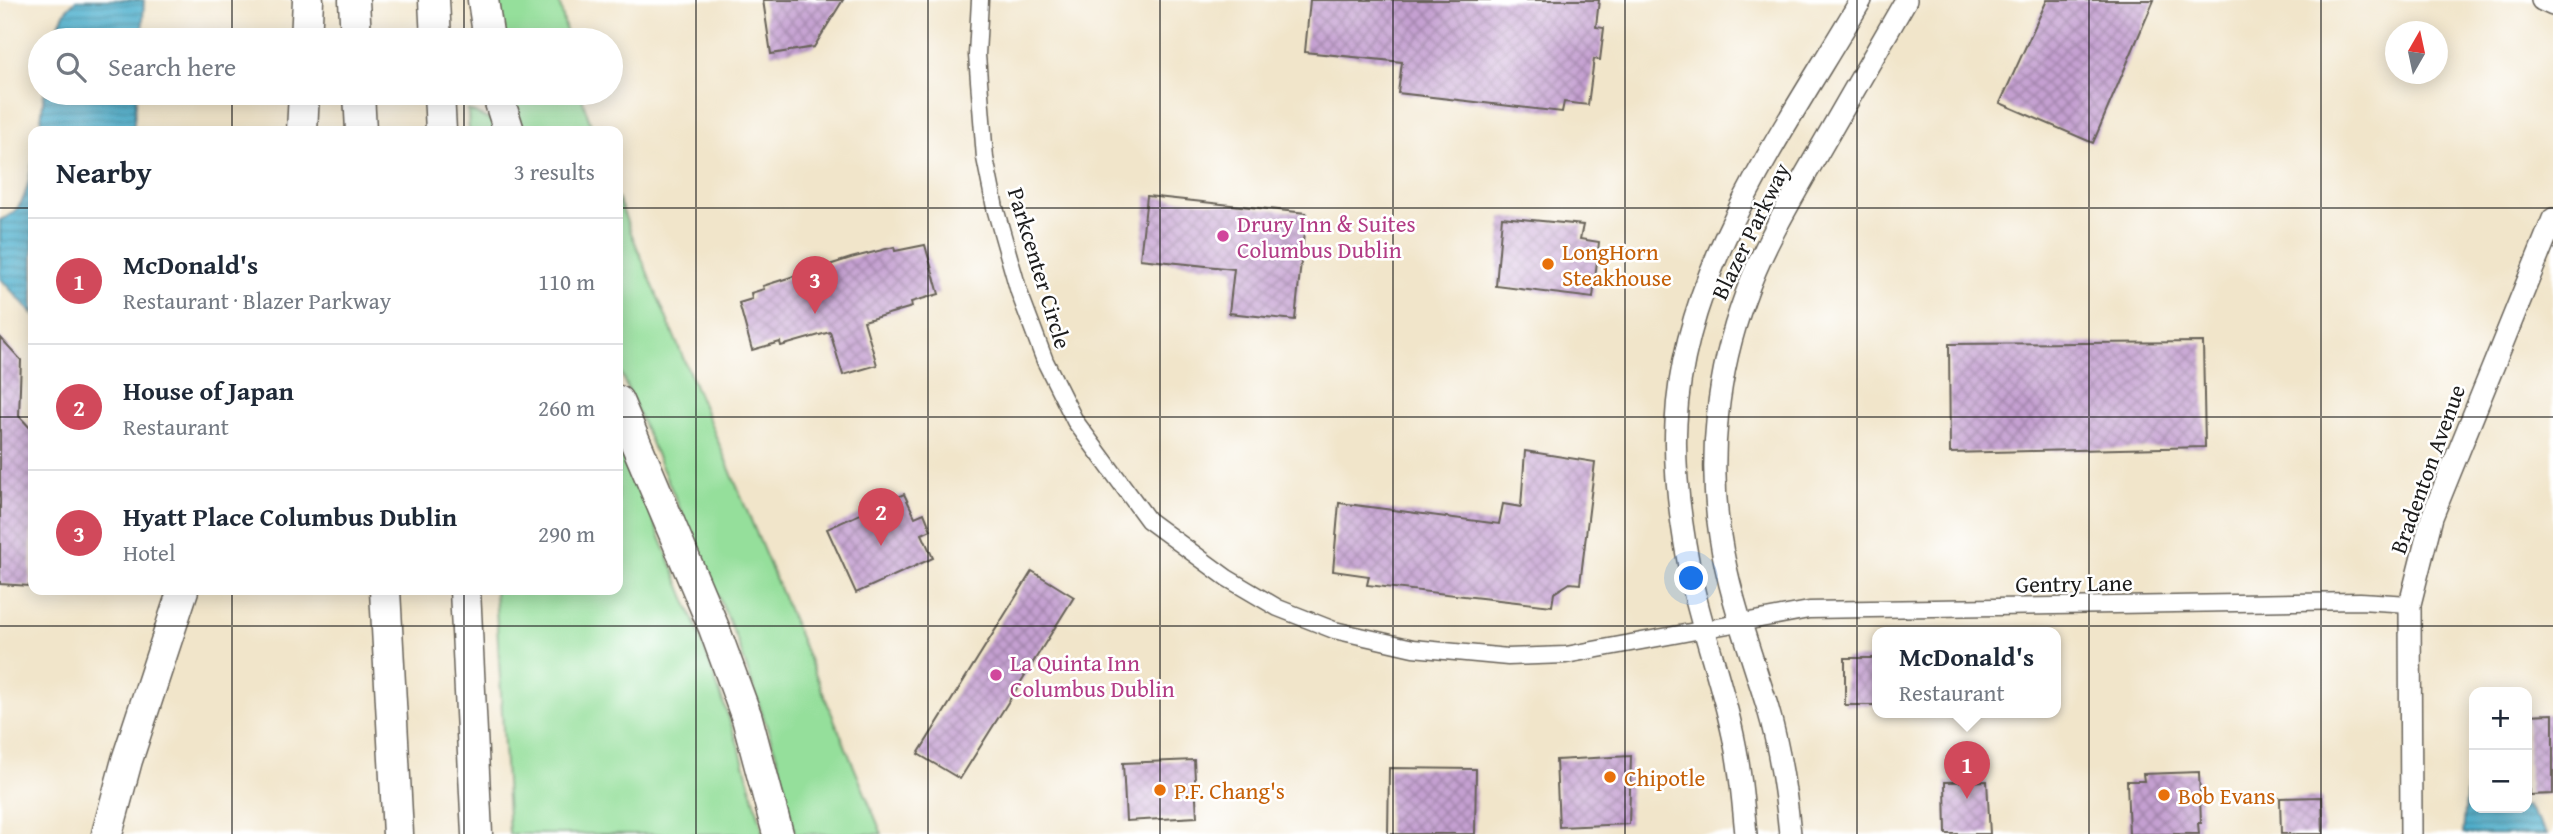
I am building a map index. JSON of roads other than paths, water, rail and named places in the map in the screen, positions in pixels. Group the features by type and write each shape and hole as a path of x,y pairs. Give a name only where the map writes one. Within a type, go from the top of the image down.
{"highway":[{"path":"307,28 308,0"},
{"path":"354,0 355,28"},
{"path":"434,0 435,28"},
{"path":"483,0 487,28"},
{"path":"302,126 303,105"},
{"path":"360,105 361,126"},
{"path":"440,105 441,126"},
{"path":"501,105 507,126"},
{"path":"623,413 714,628 747,718 778,834"},
{"path":"107,834 127,760 181,595"},
{"path":"385,595 398,834"},
{"path":"465,595 477,834"}],"street":[{"name":"Parkcenter Circle","path":"980,0 977,67 985,158 995,208 1019,292 1045,361 1075,421 1148,520 1227,578 1278,608 1334,630 1413,648 1508,657 1566,655 1741,623"},
{"name":"Blazer Parkway","path":"1746,834 1735,744 1692,578 1678,493 1675,446 1679,394 1690,334 1707,281 1732,223 1750,187 1861,0"},
{"name":"Blazer Parkway","path":"1790,834 1781,760 1741,623 1720,537 1715,492 1716,427 1729,351 1745,296 1777,225 1906,0"},
{"path":"2542,0 2553,5"},
{"name":"Bradenton Avenue","path":"2411,834 2410,604 2432,517 2553,219"},
{"name":"Gentry Lane","path":"1741,623 1809,610 2360,601 2410,604"}],"water":[{"path":"76,0 144,0 143,28 57,28 66,10"},
{"path":"43,105 136,105 134,126 41,126"},
{"path":"28,184 28,309 0,278 0,220 16,210"},
{"path":"2469,785 2469,813 2532,813 2547,834 2463,834"}],"place":[{"name":"Drury Inn & Suites Columbus Dublin","path":"1223,236"},
{"name":"LongHorn Steakhouse","path":"1548,264"},
{"name":"Hyatt Place Columbus Dublin","path":"815,314"},
{"name":"House of Japan","path":"881,546"},
{"name":"La Quinta Inn Columbus Dublin","path":"996,675"},
{"name":"Chipotle","path":"1610,777"},
{"name":"P.F. Chang's","path":"1160,790"},
{"name":"Bob Evans","path":"2164,795"},
{"name":"McDonald's","path":"1967,799"}]}
